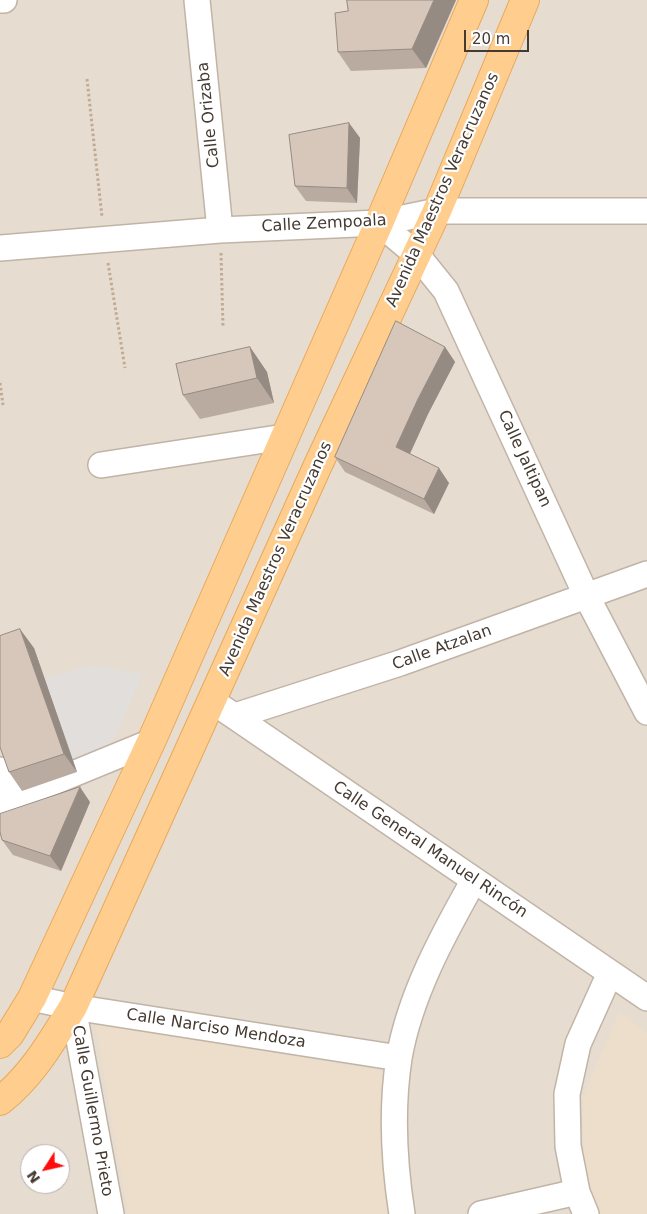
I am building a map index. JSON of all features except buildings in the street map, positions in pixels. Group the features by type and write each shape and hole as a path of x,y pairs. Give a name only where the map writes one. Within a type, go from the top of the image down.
{"main road":[{"path":"0,1044 10,1034 32,998 152,742 379,223 474,0"},
{"name":"Avenida Maestros Veracruzanos","path":"0,1101 11,1092 42,1058 73,1007 318,465 437,211 526,0"}],"street":[{"name":"Calle Orizaba","path":"197,0 220,230"},
{"name":"Calle Zempoala","path":"0,248 220,230 379,223 437,211 647,211"},
{"name":"Calle Jaltipan","path":"379,223 416,255 446,290 586,595 647,712"},
{"path":"101,465 284,437"},
{"name":"Calle Atzalan","path":"234,716 400,663 647,574"},
{"name":"Calle General Manuel Rincón","path":"212,701 610,973 643,990"},
{"path":"0,770 6,802 152,742"},
{"path":"402,1214 396,1176 394,1112 399,1058 424,977 444,933 474,880"},
{"path":"481,1214 581,1203 568,1146 567,1094 578,1044 610,973"},
{"name":"Calle Narciso Mendoza","path":"32,998 73,1007 399,1058"},
{"name":"Calle Guillermo Prieto","path":"73,1007 111,1214"}],"path":[{"path":"220,230 223,327"},
{"path":"0,383 3,405"}],"shaded area":[{"path":"0,0 647,0 647,1214 0,1214"},
{"path":"91,665 143,674 106,756 77,772 44,679"},
{"path":"619,1012 647,1032 647,1214 587,1214 584,1199 583,1096"},
{"path":"95,1024 384,1071 395,1214 128,1214"}]}
